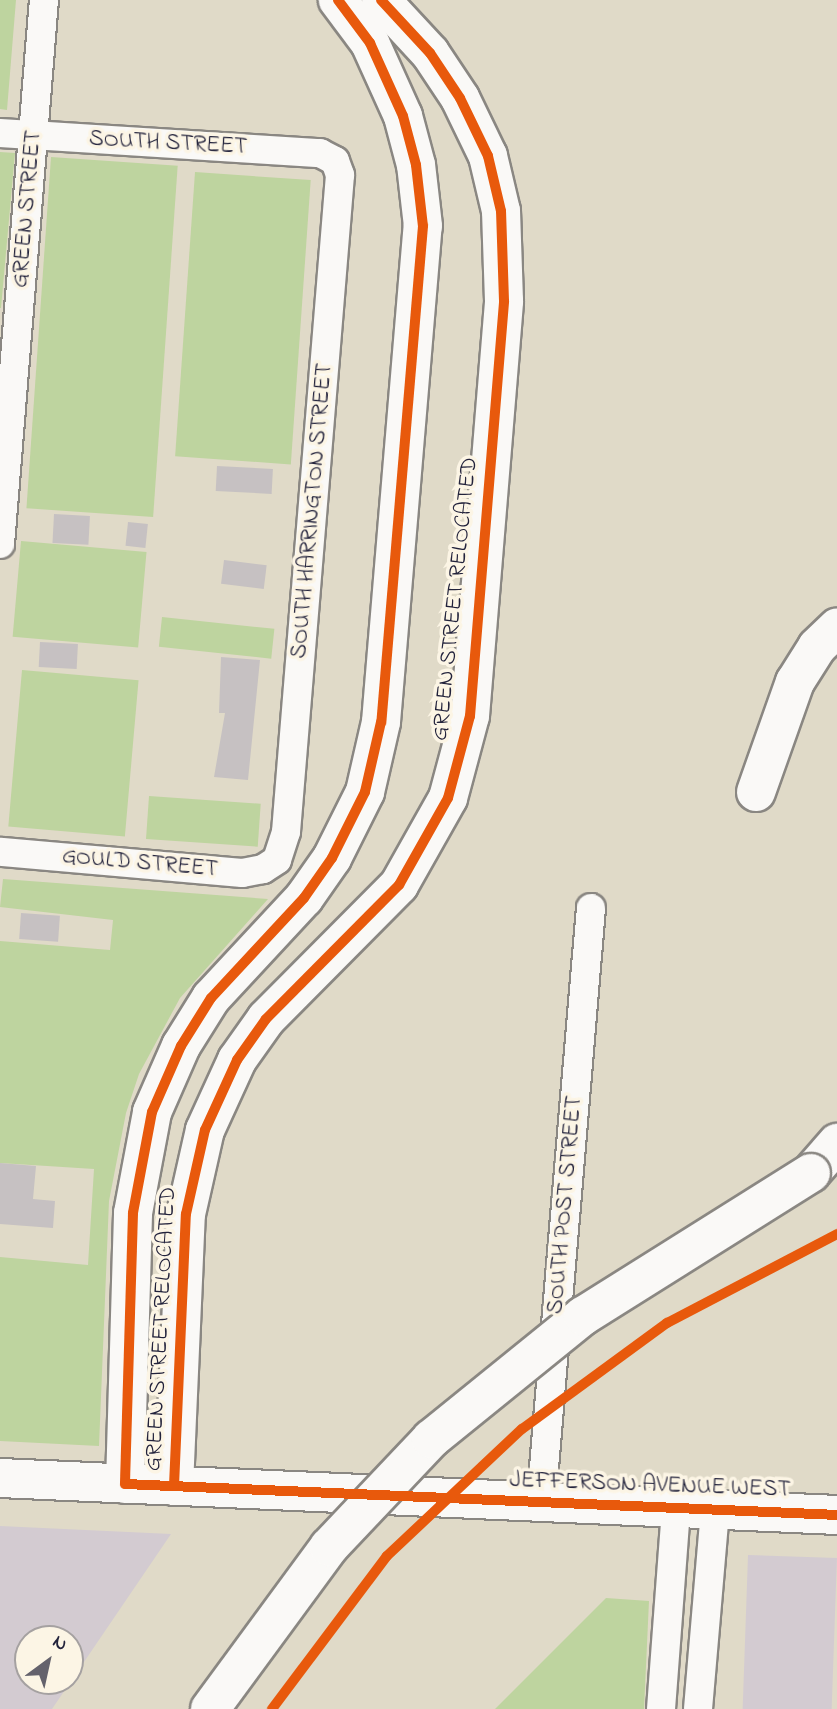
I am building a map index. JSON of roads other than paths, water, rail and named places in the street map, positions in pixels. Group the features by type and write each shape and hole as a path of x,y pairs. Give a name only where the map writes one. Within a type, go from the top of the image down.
{"main road":[{"name":"GREEN STREET RELOCATED","path":"125,1484 133,1213 152,1112 170,1067 211,998 303,898 342,841 365,792 381,722 423,226 416,165 403,116 370,43 338,0"},
{"name":"GREEN STREET RELOCATED","path":"174,1486 186,1214 195,1159 208,1120 237,1060 266,1019 399,885 448,798 470,716 504,301 502,221 494,174 460,98 430,53 381,0"},
{"path":"756,792 796,682 817,647 837,628"},
{"path":"210,1709 329,1547 430,1439 583,1316 828,1169 837,1143"},
{"name":"JEFFERSON AVENUE WEST","path":"0,1478 837,1515"}],"street":[{"name":"GREEN STREET","path":"0,544 44,0"},
{"name":"SOUTH STREET","path":"0,132 312,152 335,161"},
{"name":"SOUTH HARRINGTON STREET","path":"277,860 286,832 341,175 335,161"},
{"name":"GOULD STREET","path":"0,852 242,873 263,869 277,860"},
{"name":"SOUTH POST STREET","path":"541,1503 591,908"},
{"path":"661,1709 676,1509"},
{"path":"698,1709 715,1510"}]}
